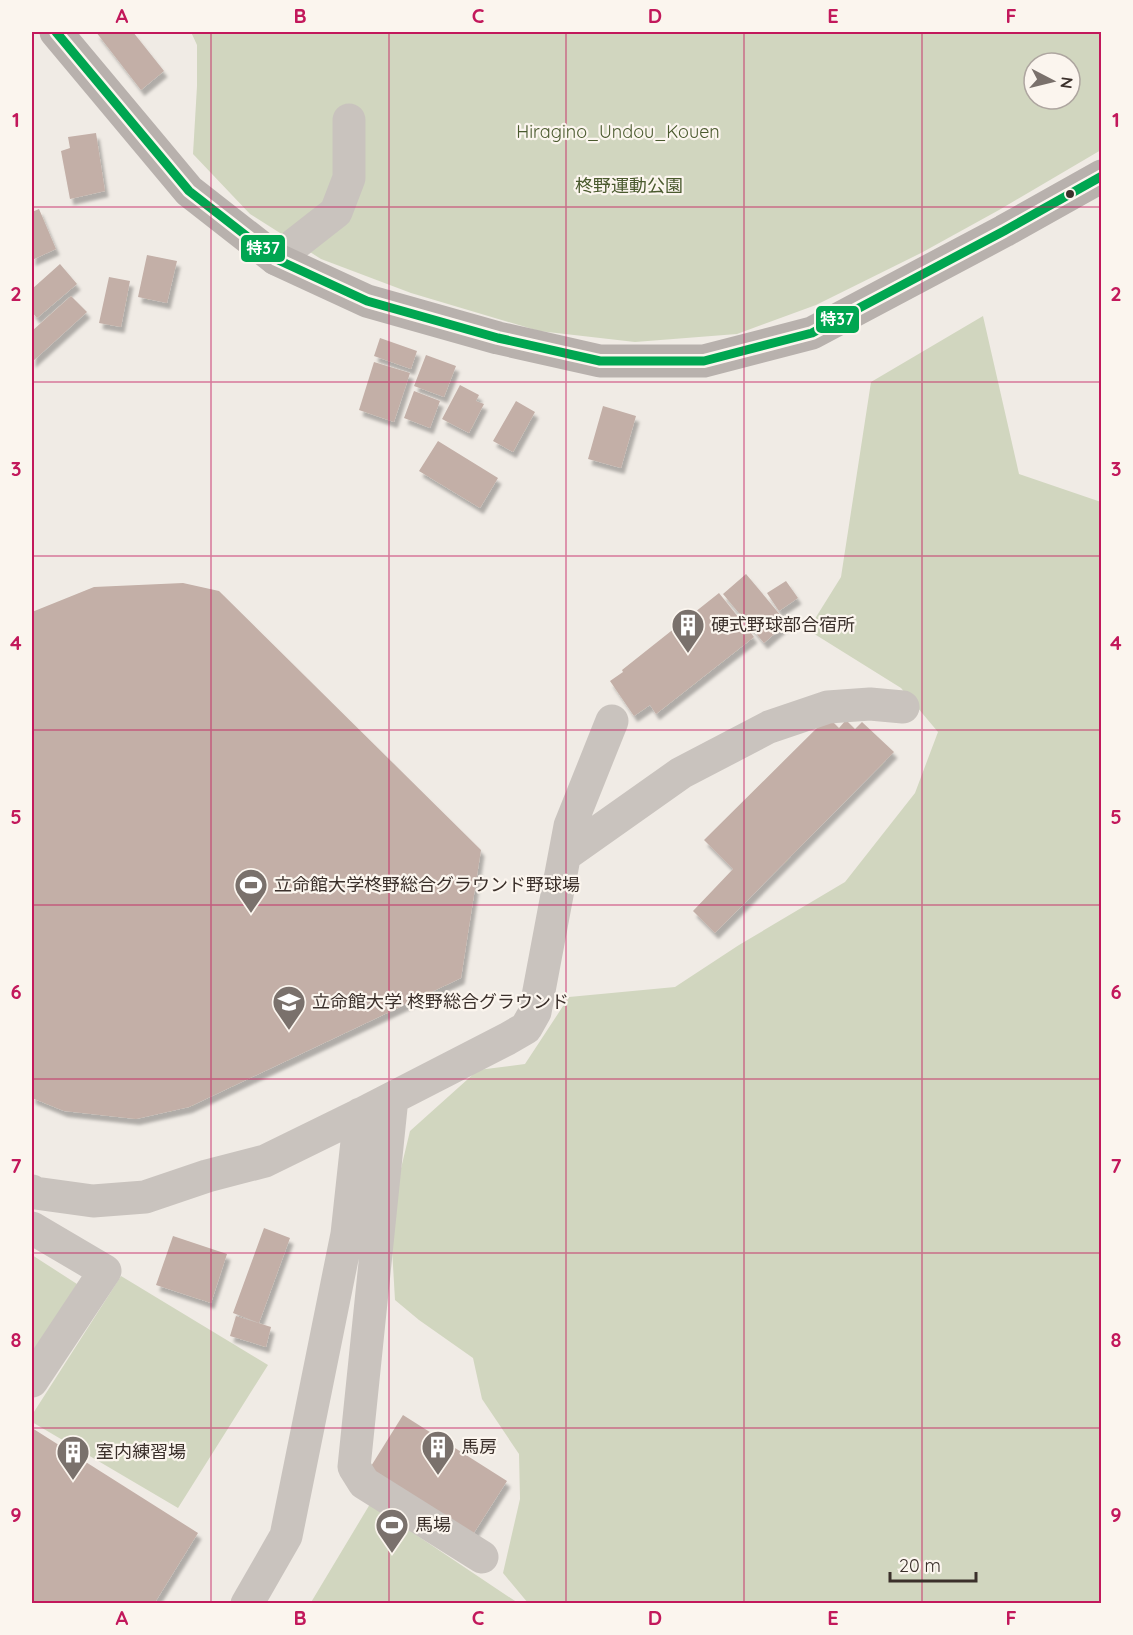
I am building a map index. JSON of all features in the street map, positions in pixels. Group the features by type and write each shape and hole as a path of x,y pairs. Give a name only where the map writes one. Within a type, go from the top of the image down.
{"main road":[{"path":"56,32 189,191 276,259 367,301 498,338 600,361 705,361 812,333 1004,231 1101,176"}],"lane":[{"path":"276,259 336,212 349,178 349,120"},
{"path":"565,855 681,773 769,727 828,707 870,704 903,707"},
{"path":"32,1191 93,1201 145,1197 207,1176 266,1161 526,1028 535,1012 570,825 612,721"},
{"path":"392,1098 354,1467 364,1483 482,1557"},
{"path":"247,1604 286,1536 347,1234 360,1114"},
{"path":"32,1228 105,1271 32,1381"}],"green space":[{"name":"柊野運動公園","path":"191,32 1101,32 1101,150 921,253 816,305 737,334 635,342 539,331 411,293 321,259 250,214 193,154 197,45"},
{"path":"983,316 1019,474 1101,502 1101,1603 528,1603 503,1573 520,1499 519,1454 482,1399 473,1358 395,1300 390,1214 410,1131 478,1070 525,1064 569,997 675,987 739,945 845,882 915,793 938,732 901,688 808,630 841,577 871,382"},
{"path":"32,1255 77,1284 32,1356"},
{"path":"121,1276 268,1365 178,1508 32,1422 32,1415"},
{"name":"馬場","path":"370,1504 518,1603 310,1604"}],"building":[{"path":"96,32 133,32 164,71 141,90"},
{"path":"96,133 105,191 70,199 61,151 70,148 68,137"},
{"path":"39,209 56,249 32,260 32,212"},
{"path":"147,255 177,261 167,303 138,297"},
{"path":"60,264 77,284 37,318 32,312 32,289"},
{"path":"109,277 130,281 121,327 99,323"},
{"path":"71,296 87,312 32,362 32,331"},
{"path":"380,338 417,351 411,369 374,356"},
{"path":"426,355 456,366 444,397 414,386"},
{"path":"374,362 410,373 394,422 359,410"},
{"path":"460,385 479,395 476,401 484,404 469,433 442,419"},
{"path":"414,391 440,401 430,428 404,418"},
{"path":"516,401 535,412 513,452 493,441"},
{"path":"603,406 636,416 621,468 588,459"},
{"path":"438,441 498,478 480,508 419,471"},
{"path":"746,574 787,623 764,643 723,594"},
{"path":"786,581 798,598 779,611 767,593"},
{"name":"立命館大学柊野総合グラウンド野球場","path":"183,583 219,591 481,850 461,978 189,1107 136,1119 64,1111 32,1098 32,612 94,587"},
{"name":"硬式野球部合宿所","path":"719,593 754,637 656,714 650,705 634,716 610,681"},
{"path":"828,717 839,728 846,720 855,729 862,722 894,752 715,933 693,911 733,869 704,840"},
{"path":"264,1228 290,1238 259,1323 233,1313"},
{"path":"173,1236 227,1254 211,1303 156,1285"},
{"path":"236,1316 271,1327 266,1347 230,1336"},
{"name":"馬房","path":"403,1415 507,1481 472,1536 368,1471"},
{"name":"室内練習場","path":"32,1428 198,1533 154,1604 32,1604"}],"transit line":[{"name":"特37","path":"56,32 189,191 276,259 367,301 498,338 600,361 704,361 812,333 1102,176"}],"place":[{"name":"硬式野球部合宿所","path":"688,654"},
{"name":"立命館大学柊野総合グラウンド野球場","path":"251,914"},
{"name":"立命館大学 柊野総合グラウンド","path":"289,1031"},
{"name":"馬房","path":"438,1476"},
{"name":"室内練習場","path":"73,1481"},
{"name":"馬場","path":"392,1554"}],"park label":[{"name":"Hiragino_Undou_Kouen","path":"618,132"}]}
